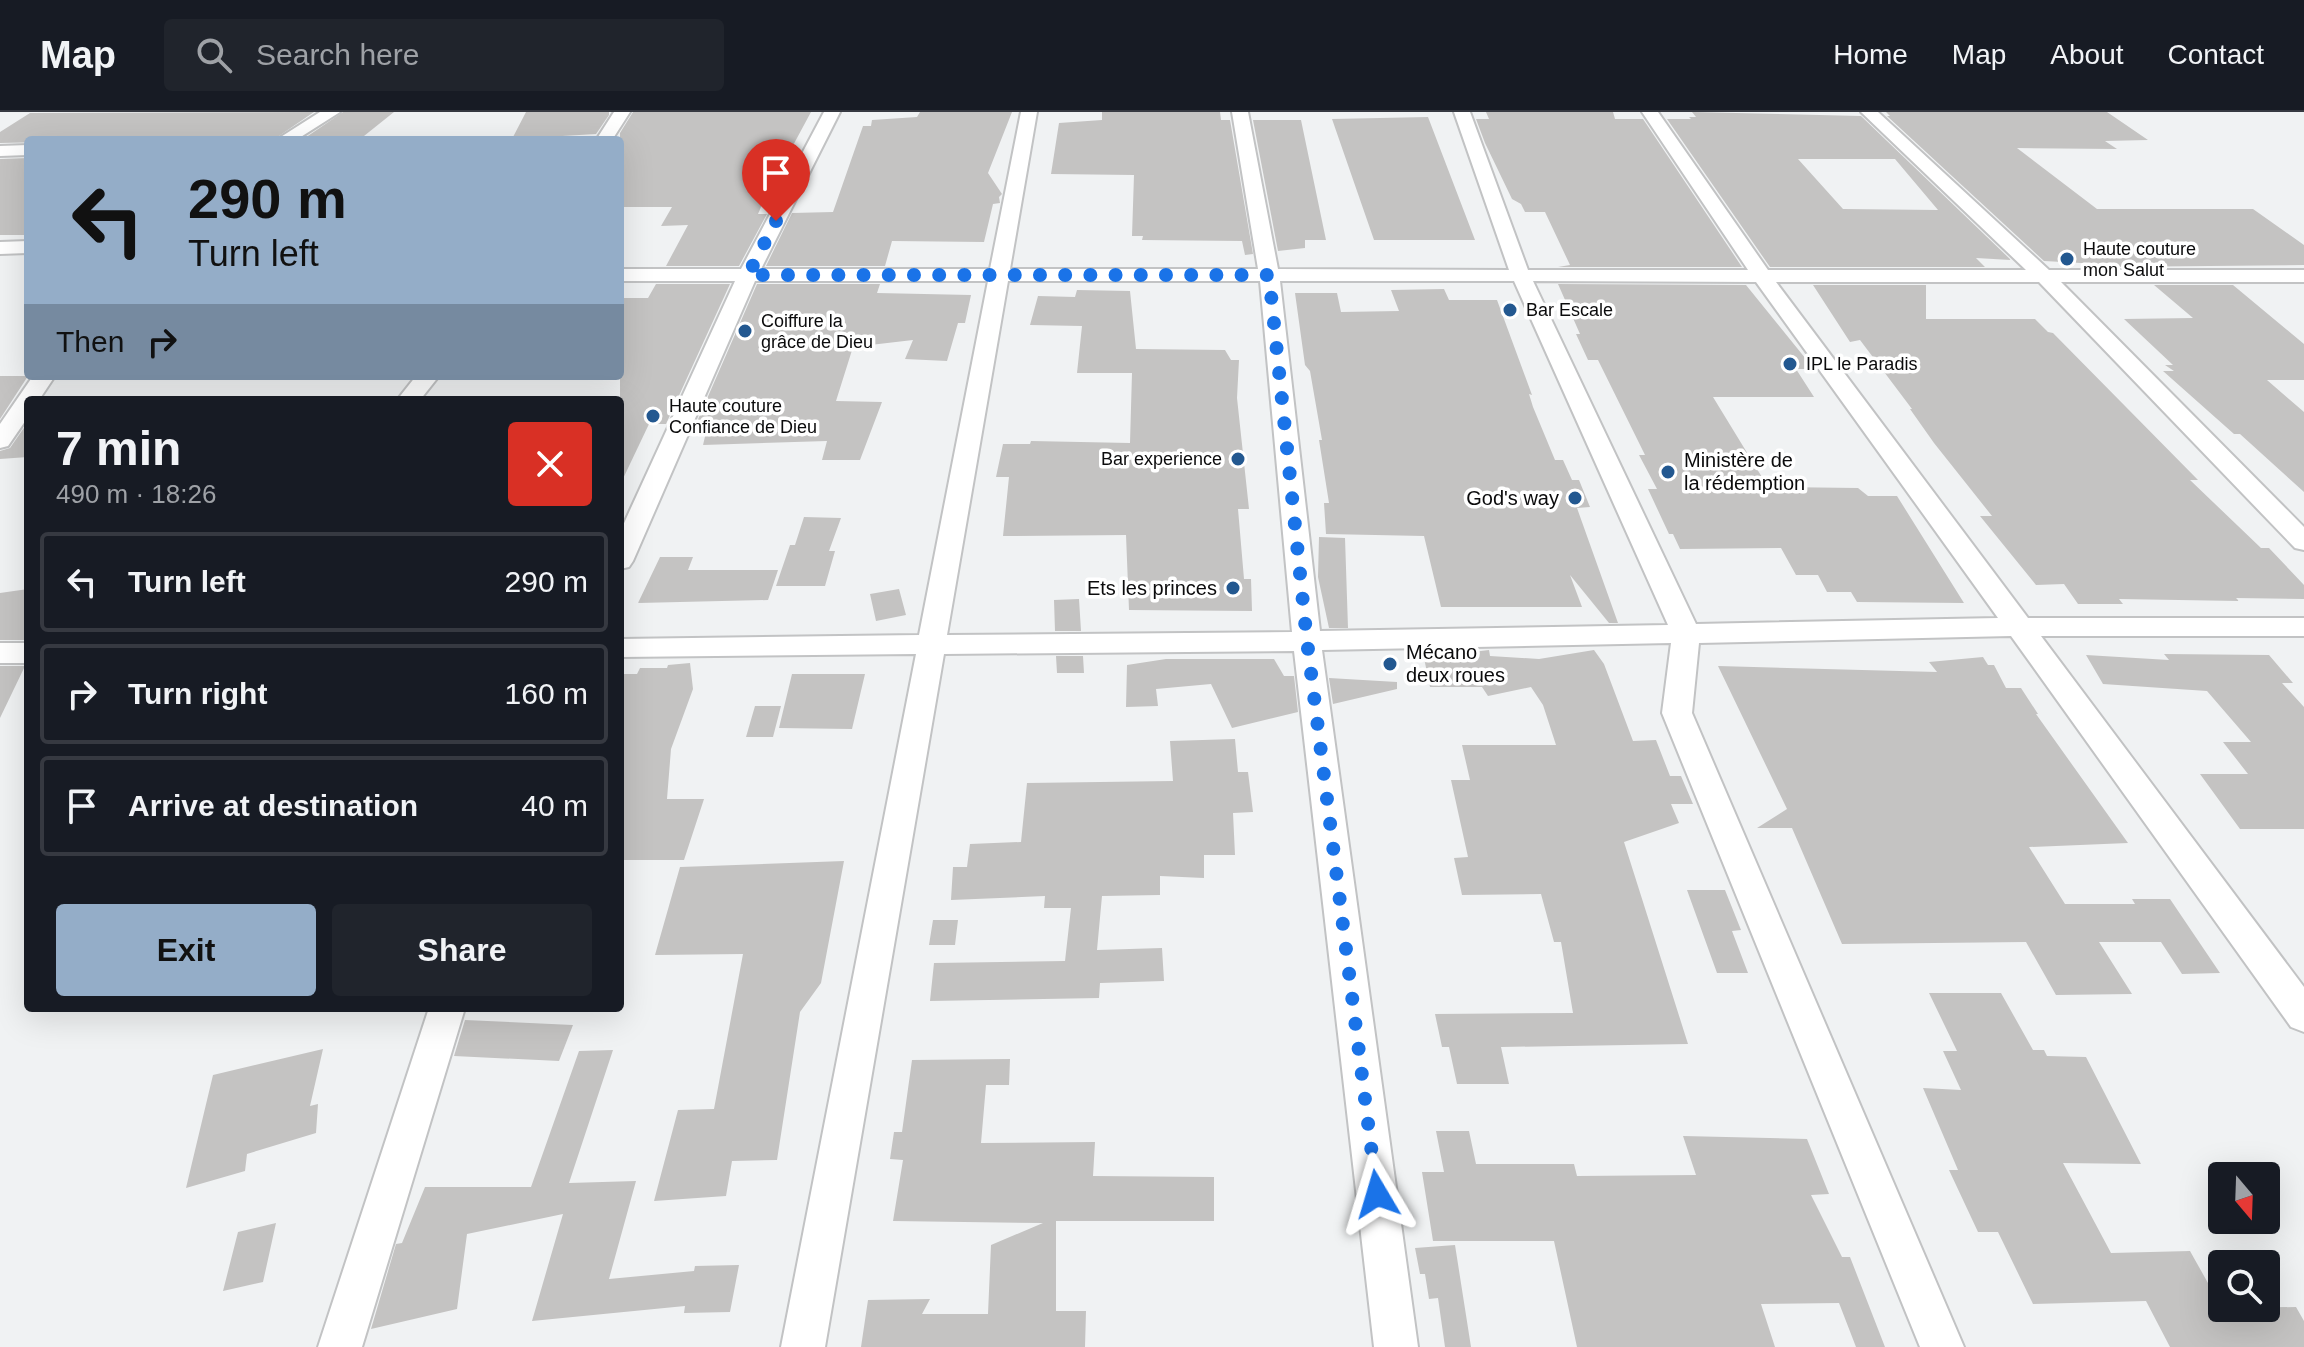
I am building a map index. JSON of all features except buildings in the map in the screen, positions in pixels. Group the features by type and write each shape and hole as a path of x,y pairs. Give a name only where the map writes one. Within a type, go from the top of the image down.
{"street":[{"path":"291,136 332,112"},
{"path":"607,136 622,112"},
{"path":"624,552 748,275 832,112"},
{"path":"803,1347 1029,112"},
{"path":"1240,112 1269,275 1307,641 1396,1347"},
{"path":"1462,112 1521,276 1686,633 1677,713 1942,1347"},
{"path":"1650,112 1762,276 2016,627 2304,1016"},
{"path":"1869,112 2044,276 2304,542"},
{"path":"0,151 24,150"},
{"path":"0,248 24,247"},
{"path":"624,275 2304,276"},
{"path":"411,396 425,380"},
{"path":"0,441 24,406"},
{"path":"624,648 1307,641 2016,627 2304,627"},
{"path":"0,653 24,653"},
{"path":"340,1347 446,1012"}],"place":[{"name":"Haute couture mon Salut","path":"2067,259"},
{"name":"Bar Escale","path":"1510,310"},
{"name":"Coiffure la grâce de Dieu","path":"745,331"},
{"name":"IPL le Paradis","path":"1790,364"},
{"name":"Haute couture Confiance de Dieu","path":"653,416"},
{"name":"Bar experience","path":"1238,459"},
{"name":"Ministère de la rédemption","path":"1668,472"},
{"name":"God's way","path":"1575,498"},
{"name":"Ets les princes","path":"1233,588"},
{"name":"Mécano deux roues","path":"1390,664"}],"route":[{"path":"776,221 748,275 1269,275 1307,641 1377,1194"}]}
